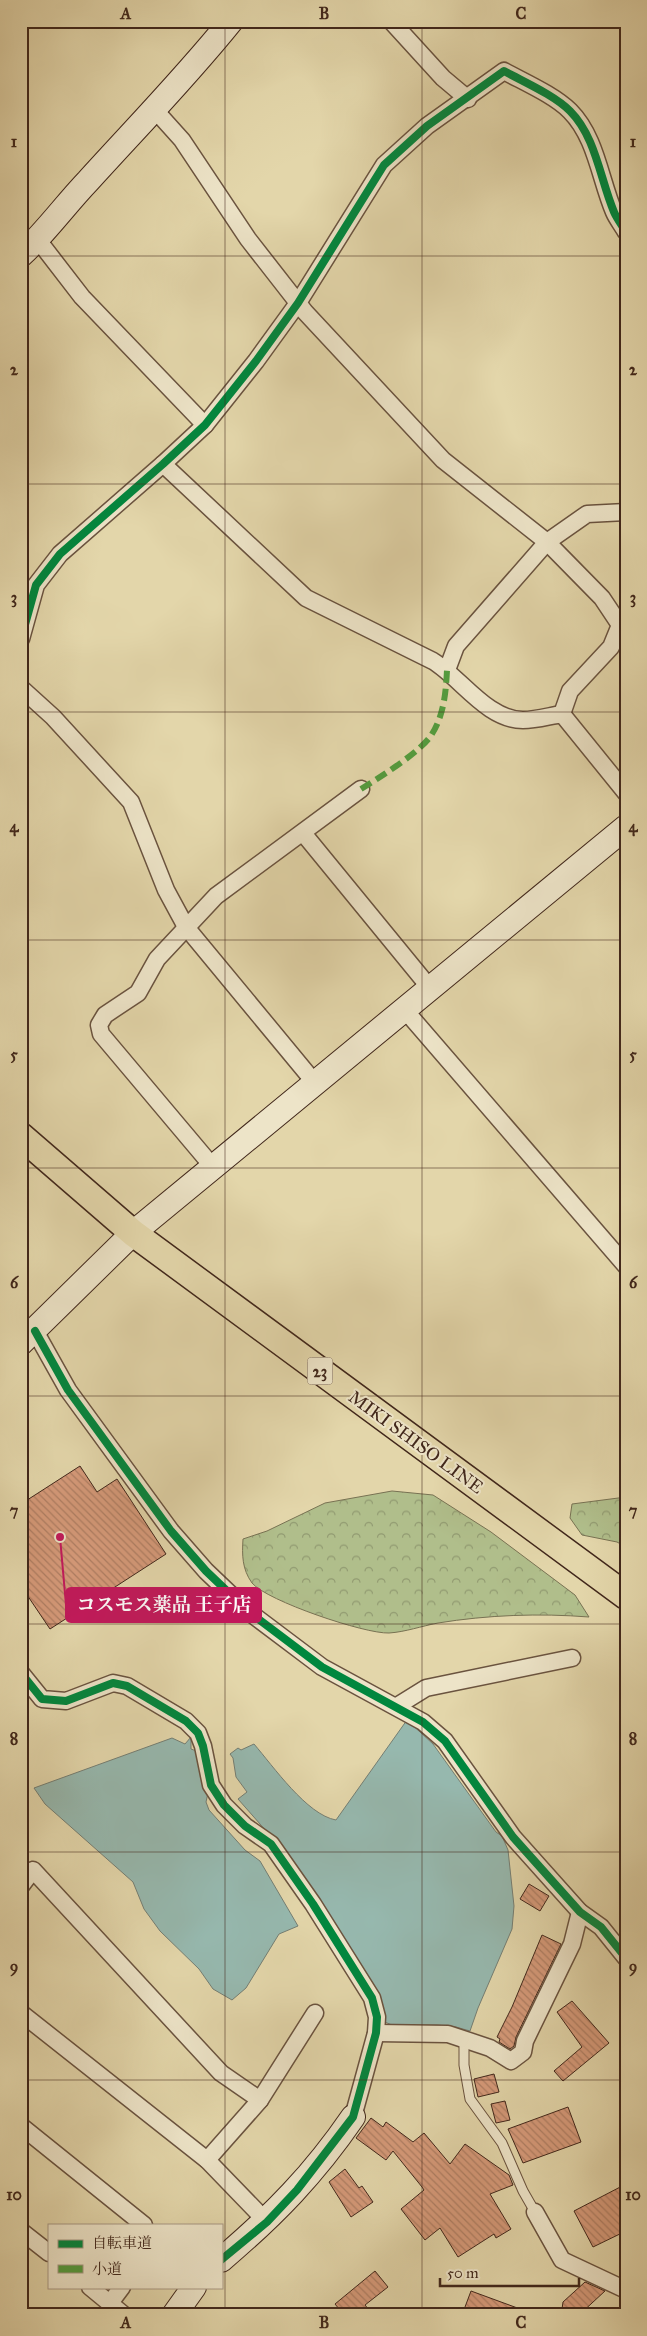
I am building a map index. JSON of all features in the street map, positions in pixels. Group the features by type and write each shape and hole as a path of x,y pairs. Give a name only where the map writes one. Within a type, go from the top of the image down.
{"main road":[{"name":"MIKI SHISO LINE","path":"21,1136 134,1233 626,1596"}],"street":[{"path":"205,425 82,297 30,247 87,182 155,110 231,21"},
{"path":"391,21 443,78 468,99"},
{"path":"21,639 36,585 60,554 205,425 298,304 384,165 427,126 468,99 504,71 570,110 585,132 604,178 614,213 626,232"},
{"path":"155,110 182,140 248,239 298,304 444,460 547,542 602,598 620,625 611,647 570,691 562,714"},
{"path":"163,464 306,598 447,670 476,697 499,714 522,720 562,714"},
{"path":"447,670 456,646 547,542 587,514 626,512"},
{"path":"21,688 54,717 131,802 166,890 186,927 315,1082"},
{"path":"562,714 626,793"},
{"path":"213,1167 101,1034 99,1024 105,1015 138,993 157,959 216,896 361,789"},
{"path":"626,827 134,1233 28,1337 171,1532 206,1570 249,1612 322,1667 423,1722 446,1741 513,1837 580,1912 601,1927 626,1958"},
{"path":"303,833 430,988"},
{"path":"404,1009 626,1266"},
{"path":"396,1706 426,1688 572,1658"},
{"path":"23,1679 42,1699 66,1701 112,1683 127,1686 158,1703 192,1727 198,1733 203,1746 211,1785 224,1804 245,1826 271,1844 339,1944 372,1998 377,2017 376,2033 353,2117 297,2190 267,2222 222,2259"},
{"path":"21,1886 33,1870 221,2073 260,2100"},
{"path":"376,2033 448,2034 464,2041 490,2048 511,2061 522,2052 525,2041 572,1944 580,1912"},
{"path":"21,2013 206,2160 267,2222"},
{"path":"206,2160 260,2100 315,2013"},
{"path":"21,2126 143,2224"},
{"path":"535,2212 562,2260 626,2290"},
{"path":"21,2231 48,2253"},
{"path":"91,2288 124,2315"},
{"path":"110,2303 121,2288"},
{"path":"174,2315 193,2288"}],"lane":[{"path":"464,2041 464,2066 470,2099 502,2143 523,2191 535,2212"}],"green space":[{"path":"392,1491 433,1495 491,1532 575,1595 589,1617 513,1615 457,1620 389,1633 377,1632 339,1622 296,1607 276,1599 252,1583 243,1562 243,1539 267,1531 325,1503"},
{"path":"626,1497 626,1547 617,1542 582,1535 570,1518 572,1504"}],"water":[{"path":"407,1720 433,1744 496,1832 502,1836 508,1850 514,1906 512,1929 470,2031 437,2025 394,2026 385,2022 367,1987 282,1849 238,1799 247,1792 236,1777 233,1758 230,1754 238,1748 241,1750 254,1744 302,1800 325,1816 336,1820"},
{"path":"191,1737 191,1749 199,1752 208,1793 206,1802 209,1810 245,1850 260,1861 298,1926 279,1934 246,1988 232,2000 213,1989 199,1969 160,1931 144,1909 133,1882 45,1804 34,1788 172,1738 185,1744"}],"building":[{"path":"80,1466 97,1492 117,1479 166,1554 50,1629 21,1586 21,1504"},
{"path":"529,1884 549,1896 540,1911 520,1899"},
{"path":"542,1935 561,1944 516,2037 514,2046 510,2049 499,2042 500,2039 497,2037 512,2007"},
{"path":"572,2001 609,2043 563,2081 554,2071 582,2047 557,2012"},
{"path":"494,2074 499,2092 478,2097 474,2079"},
{"path":"505,2101 510,2120 496,2123 491,2104"},
{"path":"568,2107 581,2142 523,2163 508,2129"},
{"path":"371,2118 383,2127 386,2122 413,2142 424,2133 450,2164 465,2144 509,2175 513,2185 490,2194 511,2229 496,2238 494,2234 458,2257 440,2228 425,2240 401,2209 424,2190 422,2187 393,2151 386,2160 356,2138"},
{"path":"345,2169 359,2188 362,2186 373,2202 351,2217 329,2182"},
{"path":"626,2184 626,2231 593,2247 574,2211"},
{"path":"375,2271 388,2287 365,2305 373,2315 344,2315 335,2304"},
{"path":"585,2282 605,2291 579,2315 567,2315 562,2309 563,2302"},
{"path":"471,2291 531,2313 530,2315 462,2315"}],"marked path":[{"path":"361,789 410,756 427,741 436,727 442,711 447,670"}],"cycle path":[{"path":"21,639 36,585 60,554 205,425 256,361 298,303 384,165 427,126 504,71 556,100 579,121 592,146 614,212 626,232"},
{"path":"35,1331 68,1390 171,1531 206,1571 249,1612 322,1667 423,1722 445,1741 513,1837 580,1912 601,1927 626,1958"},
{"path":"21,1673 42,1699 66,1701 113,1683 127,1686 186,1721 198,1733 203,1746 211,1785 224,1805 245,1826 271,1844 313,1904 372,1998 377,2017 376,2033 353,2117 297,2190 267,2222 222,2259"}],"place":[{"name":"コスモス薬品 王子店","path":"60,1537"}]}
